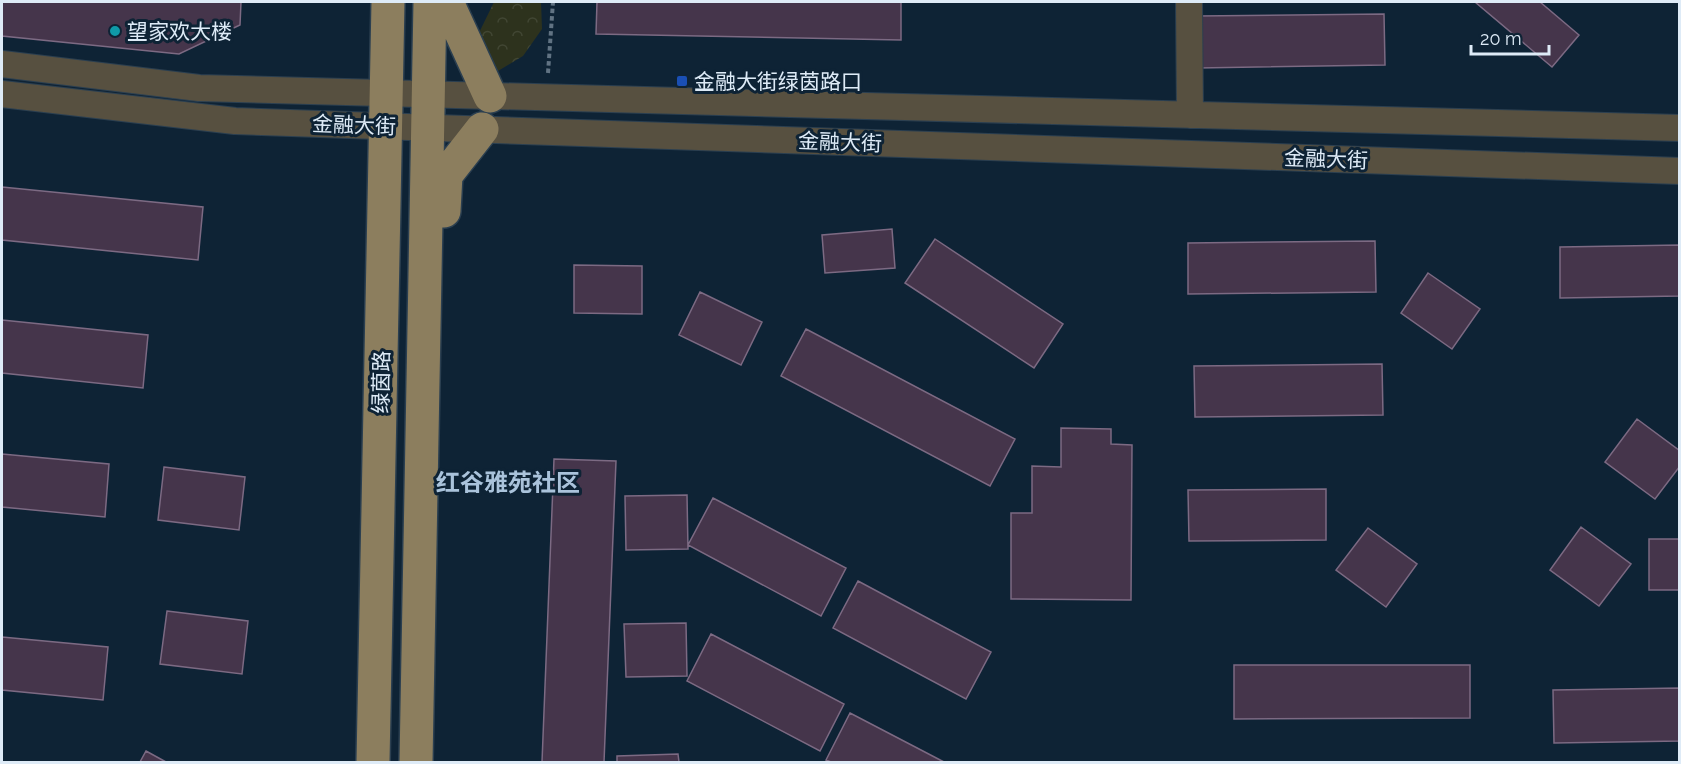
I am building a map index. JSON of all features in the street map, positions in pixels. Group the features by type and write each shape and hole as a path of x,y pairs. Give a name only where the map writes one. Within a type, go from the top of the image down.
{"main road":[{"name":"绿茵路","path":"373,762 388,2"},
{"name":"绿茵路","path":"416,762 430,2"},
{"path":"447,2 490,96"},
{"path":"424,329 439,296 446,175 482,129"}],"street":[{"path":"1189,2 1190,115"},
{"name":"金融大街","path":"2,64 199,88 1680,128"},
{"name":"金融大街","path":"2,94 235,121 1680,171"}],"path":[{"path":"547,97 553,2"}],"green space":[{"path":"494,2 541,2 542,29 523,56 498,71 476,39"}],"building":[{"name":"望家欢大楼","path":"2,2 241,2 240,25 179,54 2,36"},
{"path":"597,2 901,2 901,40 596,34"},
{"path":"1475,2 1540,2 1579,35 1552,67"},
{"path":"1384,14 1385,65 1198,68 1197,16"},
{"path":"2,187 203,207 198,260 2,240"},
{"path":"892,229 895,268 825,273 822,235"},
{"path":"935,239 1063,324 1034,368 905,283"},
{"path":"1375,241 1376,292 1188,294 1188,243"},
{"path":"1680,245 1680,296 1560,298 1560,247"},
{"path":"574,265 642,266 642,314 574,313"},
{"path":"1428,273 1480,309 1452,349 1401,313"},
{"path":"700,292 762,322 741,365 679,335"},
{"path":"2,320 148,335 143,388 2,373"},
{"path":"806,329 1015,439 990,486 781,376"},
{"path":"1382,364 1383,415 1195,417 1194,366"},
{"path":"1637,419 1680,451 1680,466 1655,499 1605,462"},
{"path":"1061,428 1111,429 1111,444 1132,445 1131,600 1011,599 1011,513 1032,513 1032,466 1061,467"},
{"path":"2,454 109,464 105,517 2,507"},
{"path":"554,459 616,461 604,762 542,762"},
{"path":"164,467 245,477 239,530 158,520"},
{"path":"1326,489 1326,540 1189,541 1188,490"},
{"path":"687,495 688,549 626,550 625,496"},
{"path":"713,498 846,568 821,616 688,545"},
{"path":"1581,527 1631,564 1599,606 1550,570"},
{"path":"1368,528 1417,564 1386,607 1336,570"},
{"path":"1649,539 1680,539 1680,590 1649,590"},
{"path":"858,581 991,652 966,699 833,628"},
{"path":"167,611 248,621 242,674 160,664"},
{"path":"686,623 687,676 626,677 624,624"},
{"path":"711,634 844,704 820,751 687,681"},
{"path":"2,637 108,647 103,700 2,690"},
{"path":"1234,665 1470,665 1470,718 1234,719"},
{"path":"1680,688 1680,741 1554,743 1553,690"},
{"path":"850,713 944,762 831,762 826,760"},
{"path":"146,751 166,762 140,762"},
{"path":"678,754 679,762 617,762 617,756"}],"place":[{"name":"望家欢大楼","path":"115,31"},
{"name":"金融大街绿茵路口","path":"682,81"}],"district":[{"name":"红谷雅苑社区","path":"508,482"}]}
